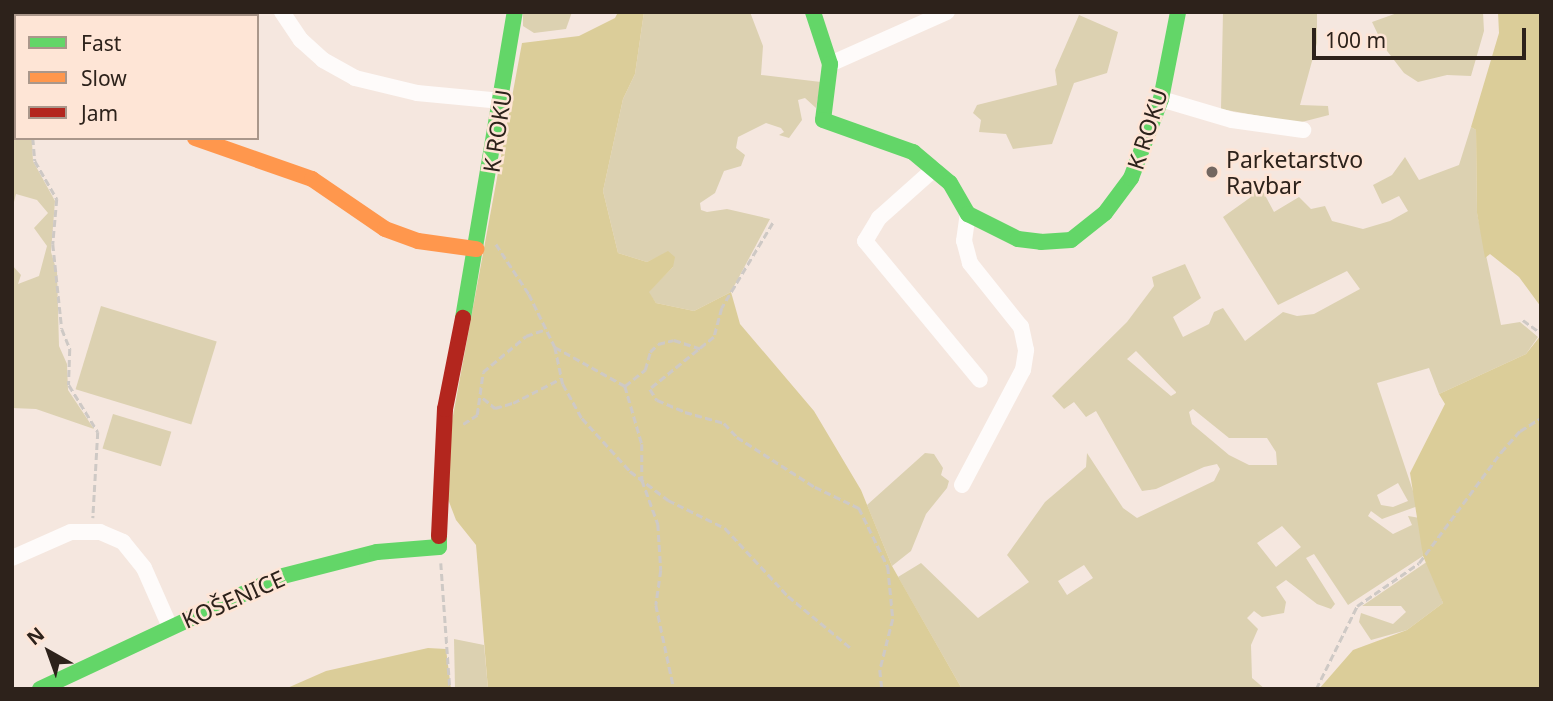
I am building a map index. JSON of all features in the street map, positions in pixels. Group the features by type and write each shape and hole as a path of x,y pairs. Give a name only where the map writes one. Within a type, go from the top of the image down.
{"street":[{"path":"282,12 301,40 323,60 355,78 417,93 502,101"},
{"name":"K ROKU","path":"439,547 445,409 476,249 515,12"},
{"path":"813,12 830,64 823,120 913,152 950,183 968,214 964,240 970,263 1021,327 1026,350 1023,370 962,485"},
{"path":"830,64 947,12"},
{"name":"K ROKU","path":"968,214 1018,239 1071,240 1105,214 1131,178 1161,99 1178,12"},
{"path":"1161,99 1232,120 1303,130"},
{"path":"201,140 312,179 385,229 418,241 476,249"},
{"path":"934,169 879,218 864,241 980,380"},
{"path":"12,558 71,531 92,532 123,542 144,568 170,627"},
{"name":"KOŠENICE","path":"40,689 279,576 377,552 439,547"}],"path":[{"path":"33,140 35,160 57,199 53,244 62,329 70,349 69,385 98,432 92,532"},
{"path":"774,223 722,308 713,337 702,349 650,389 657,400 724,423 737,437 815,487 859,508 888,567 893,619 880,670 882,689"},
{"path":"491,238 502,250 547,329 555,347 562,379 582,418 642,480 668,500 725,528 788,596 852,649"},
{"path":"1523,320 1541,333"},
{"path":"459,426 477,415 482,398 483,372 494,360 526,336 547,329"},
{"path":"625,386 645,370 650,352 658,344 674,340 702,349"},
{"path":"555,347 625,386 642,444 642,480 657,524 661,570 656,605 674,689"},
{"path":"482,398 495,408 513,403 562,379"},
{"path":"1316,689 1357,606 1419,563 1501,452 1520,431 1541,418"},
{"path":"439,547 447,596 450,689"}],"shaded area":[{"path":"523,12 572,12 566,29 534,33 523,26"},
{"path":"618,12 644,12 635,74 623,99 603,191 618,253 647,262 668,251 675,257 673,267 649,292 656,303 694,311 731,292 740,324 814,411 861,490 892,566 962,689 488,689 476,545 456,520 446,494 447,448 522,43 579,36 615,18"},
{"path":"644,12 750,12 763,46 761,75 821,82 816,108 805,98 798,100 802,120 789,138 779,135 784,132 781,128 766,123 738,137 736,148 745,155 741,166 724,171 715,193 700,203 701,210 707,212 727,209 770,219 731,292 694,311 656,303 648,292 673,267 668,252 647,262 618,253 603,191 623,99 635,74"},
{"path":"1223,12 1317,12 1317,43 1300,105 1328,106 1329,115 1298,123 1221,109"},
{"path":"1400,12 1483,12 1484,31 1471,76 1447,75 1418,82 1404,73 1384,47 1372,22"},
{"path":"1498,12 1541,12 1541,307 1519,277 1490,254 1485,258 1477,213 1476,130 1471,127 1499,33"},
{"path":"1079,15 1118,32 1107,73 1074,83 1052,144 1013,149 1006,134 979,132 981,120 973,113 977,105 1057,85 1055,70"},
{"path":"12,76 14,140 34,140 32,141 33,161 55,201 51,252 57,272 59,346 67,364 68,390 94,429 36,409 12,408 12,265 21,275 18,284 39,276 47,246 34,228 48,213 37,200 16,194 12,210"},
{"path":"1471,127 1476,130 1477,213 1501,325 1520,322 1538,337 1526,354 1439,394 1429,368 1377,383 1418,506 1382,519 1371,511 1368,516 1393,534 1412,525 1408,516 1420,518 1423,556 1348,605 1314,554 1306,558 1335,604 1331,609 1317,604 1286,580 1276,587 1286,602 1284,613 1262,617 1254,611 1247,618 1258,629 1251,645 1252,678 1265,689 962,689 898,577 921,563 978,618 1029,582 1007,555 1045,502 1086,467 1087,453 1123,508 1137,518 1214,481 1220,469 1217,464 1204,467 1156,489 1142,491 1096,411 1086,417 1074,402 1064,409 1052,396 1127,322 1154,286 1152,277 1185,264 1201,298 1173,317 1183,337 1209,324 1214,312 1223,308 1245,341 1283,312 1297,316 1314,314 1360,289 1347,271 1278,305 1223,217 1251,197 1247,189 1259,184 1274,212 1299,197 1311,209 1325,206 1332,221 1363,229 1390,221 1408,211 1399,196 1382,204 1373,185 1392,175 1405,157 1419,180 1459,165","holes":["1136,351 1176,393 1171,396 1127,359","1193,409 1229,438 1267,438 1276,452 1277,465 1249,465 1229,455 1192,424 1189,412","1398,483 1408,501 1393,507 1381,505 1377,495","1282,526 1301,547 1276,567 1257,543","1084,565 1093,578 1067,595 1058,581"]},
{"path":"101,306 217,341 191,425 76,389"},
{"path":"1541,335 1541,689 1319,689 1353,650 1407,630 1443,603 1423,556 1410,473 1445,404 1439,394 1526,354"},
{"path":"113,414 171,432 161,466 102,448"},
{"path":"925,453 934,454 943,468 941,475 949,481 947,488 926,514 911,551 892,566 867,505"},
{"path":"1428,561 1443,603 1407,630 1371,640 1359,622 1361,613 1393,624 1406,612 1401,606 1362,606"},
{"path":"454,639 484,645 488,689 455,689"},
{"path":"428,648 446,649 451,689 285,689 326,671"}],"traffic: fast":[{"path":"463,318 515,12"},
{"path":"813,12 830,64 823,120 913,152 950,183 968,214 1018,239 1041,242 1071,240 1105,213 1131,178 1161,99 1178,12"},
{"path":"40,689 279,577 377,552 439,547 439,536"}],"traffic: slow":[{"path":"201,140 312,179 385,229 418,241 476,249"}],"traffic: jam":[{"path":"439,536 445,409 463,318"}],"place":[{"name":"Parketarstvo Ravbar","path":"1212,172"}]}
